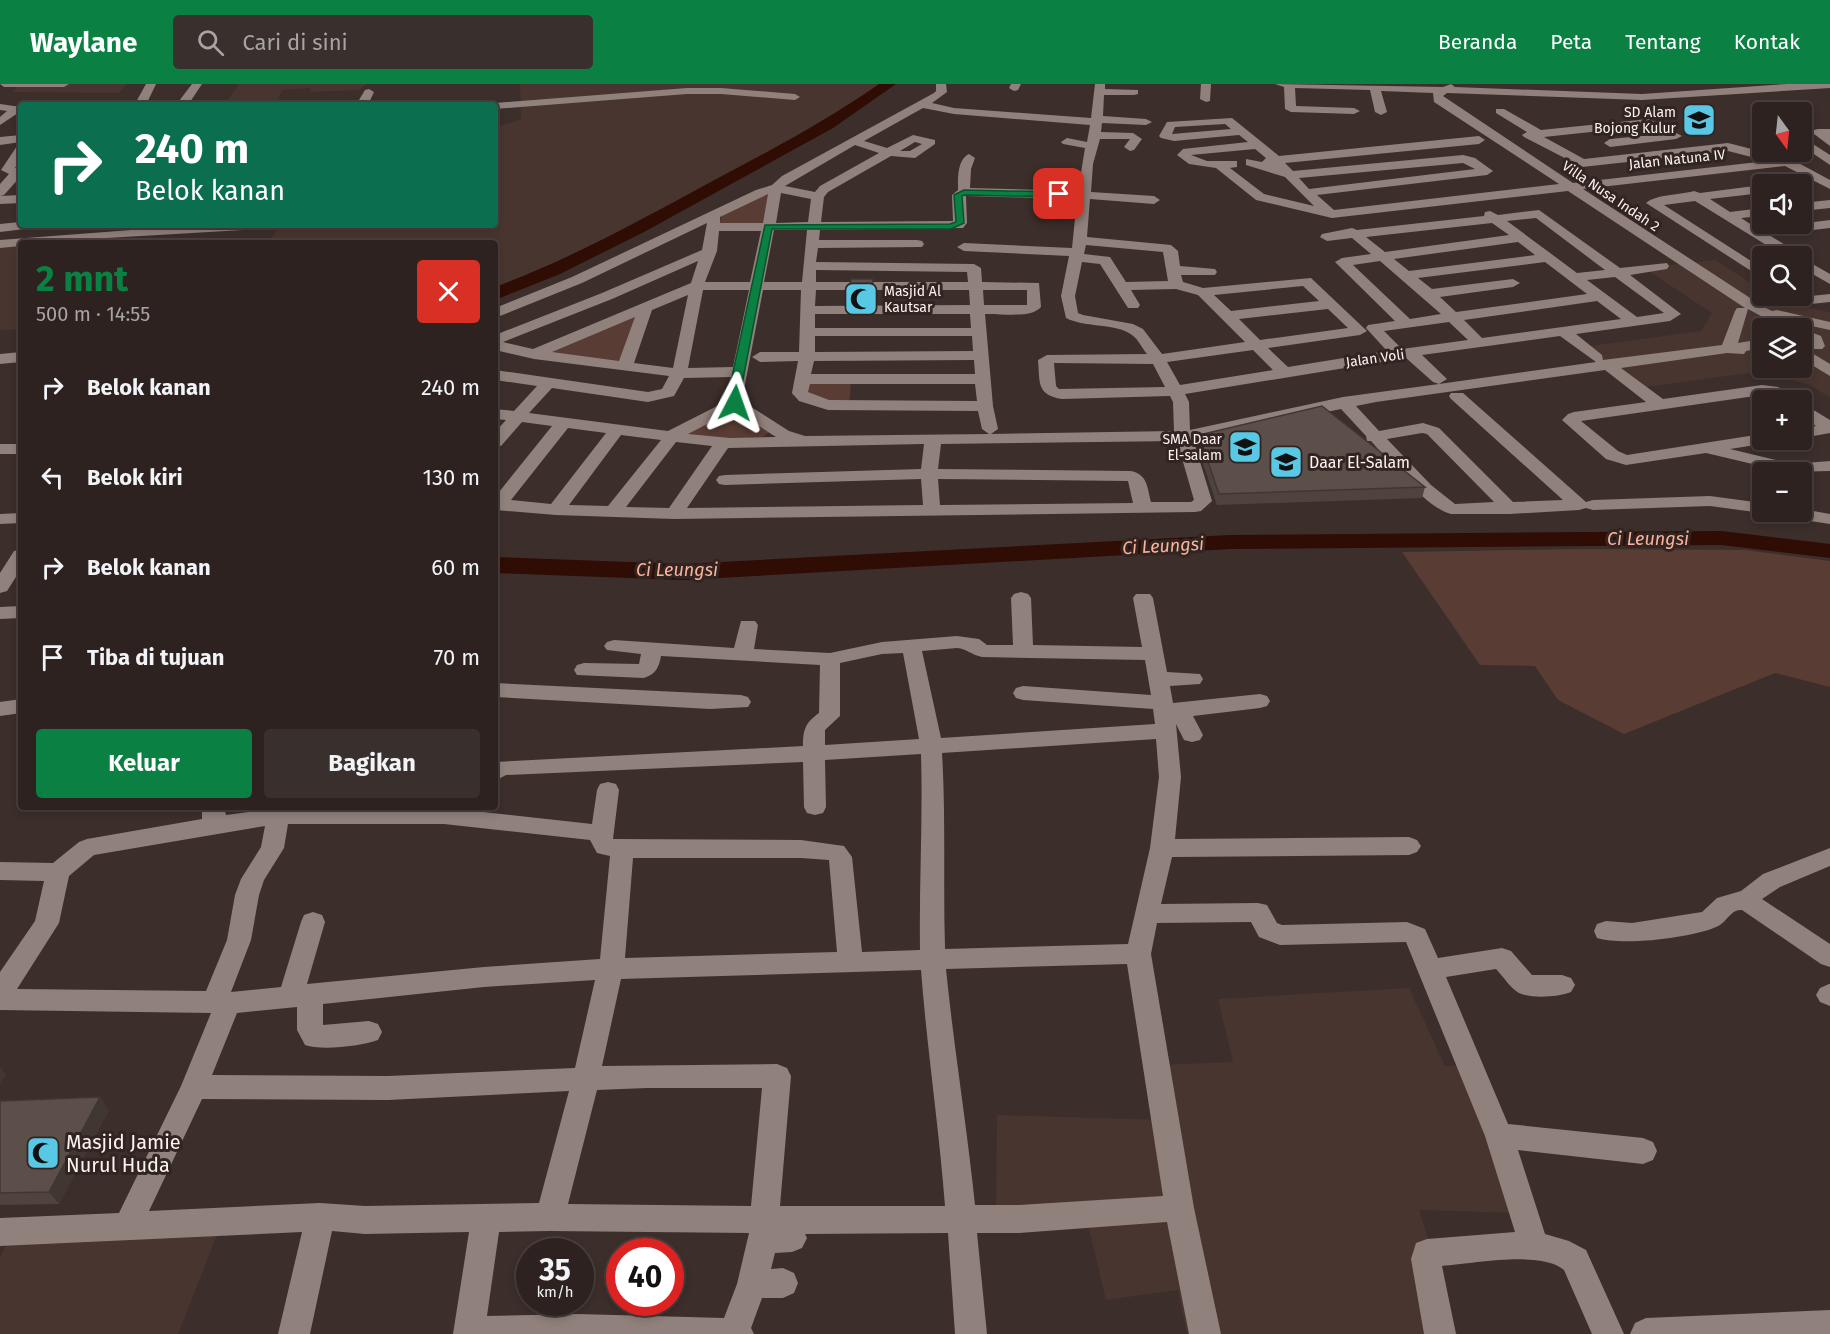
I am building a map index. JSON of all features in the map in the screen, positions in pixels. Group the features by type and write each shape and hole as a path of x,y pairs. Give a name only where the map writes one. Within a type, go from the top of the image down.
{"street":[{"path":"4,84 64,84"},
{"path":"142,102 151,84"},
{"path":"185,102 197,84"},
{"path":"1206,84 1206,99"},
{"path":"1280,84 1425,89 1446,86 1642,97 1692,88 1830,85"},
{"path":"1289,84 1291,109 1354,111"},
{"path":"1560,84 1569,94"},
{"path":"1629,84 1642,97"},
{"path":"1327,86 1329,105"},
{"name":"Villa Nusa Indah 2","path":"1446,86 1437,95 1437,100 1488,139"},
{"path":"1774,86 1796,101"},
{"path":"498,312 714,221 921,104 945,87"},
{"path":"1374,87 1381,112"},
{"path":"1134,92 1100,88 1096,130 1087,164 1077,250 1068,296 1071,315 1078,319 1128,327 1138,332 1158,359 1178,396 1215,431"},
{"name":"Villa Nusa Indah 2","path":"1425,89 1420,98 1774,318"},
{"path":"1486,90 1503,110 1535,135 1580,163 1728,147 1752,153"},
{"path":"498,106 687,91 721,91 795,97"},
{"path":"364,102 369,92"},
{"path":"921,104 949,114 1133,136 1136,139 1130,147"},
{"path":"0,107 18,109"},
{"path":"0,122 18,110"},
{"path":"1067,142 1096,130 1146,122"},
{"path":"1257,145 1187,152 1183,155 1186,159 1200,163 1219,165 1649,122 1676,136 1610,143"},
{"path":"1587,129 1752,230"},
{"path":"1241,131 1275,160 1306,193 1430,294 1480,344"},
{"path":"1824,132 1830,142"},
{"path":"0,141 18,139"},
{"path":"853,141 891,150 824,189 818,196 808,266 810,287 807,355 800,393 828,405 985,406"},
{"path":"1400,148 1634,322"},
{"path":"1812,148 1830,161"},
{"path":"18,154 7,170 18,172"},
{"path":"964,192 965,169 969,158"},
{"path":"1250,162 1290,175 1465,159 1487,171 1306,193"},
{"path":"1787,162 1828,184"},
{"name":"Jalan Natuna IV","path":"1332,214 1787,162"},
{"path":"1219,165 1260,197 1332,214"},
{"path":"0,192 18,172"},
{"path":"1812,185 1828,184"},
{"name":"Villa Nusa Indah 2","path":"1565,187 1753,318"},
{"path":"776,188 818,196"},
{"path":"735,403 738,372 776,188"},
{"path":"1752,190 1652,203 1752,268"},
{"path":"714,221 768,227 958,225 960,223 958,195 964,192 1083,195 1154,200"},
{"path":"0,200 18,199"},
{"path":"1812,206 1830,204"},
{"name":"Jalan Voli","path":"1158,359 1050,358 1046,360 1048,387 1052,392 1062,394 1178,396 1284,372 1670,317 1674,314 1539,210 1495,220 1327,237"},
{"path":"1728,216 1752,213"},
{"path":"498,375 654,397 668,393 678,373 696,286 710,251 714,221"},
{"path":"1813,226 1830,224"},
{"path":"0,228 18,226"},
{"path":"1813,226 1830,236"},
{"path":"48,239 57,228"},
{"path":"38,240 116,230 175,233 229,228"},
{"path":"1759,234 1777,246"},
{"path":"1407,324 1342,263 1520,238"},
{"path":"0,244 18,242"},
{"path":"811,244 916,244"},
{"path":"964,247 1077,250 1166,248 1171,251 1176,285"},
{"path":"1077,250 1105,260 1133,305"},
{"path":"498,339 607,296 710,251"},
{"path":"1704,262 1752,257"},
{"path":"1407,275 1546,258"},
{"path":"1491,264 1541,305"},
{"path":"808,266 970,266 975,268 982,379 990,429"},
{"path":"1574,278 1662,266"},
{"path":"1174,270 1210,272"},
{"path":"1824,271 1830,280"},
{"path":"577,280 642,311"},
{"path":"1123,286 1176,285 1203,292 1304,281 1360,331 1158,359"},
{"path":"1430,294 1514,283"},
{"path":"534,354 642,311 696,286 1034,286 1032,308 809,310"},
{"path":"1203,292 1284,372"},
{"path":"1439,379 1373,328 1598,297"},
{"path":"1812,300 1830,298"},
{"path":"1228,316 1332,304"},
{"path":"1759,310 1830,326"},
{"path":"625,365 642,311"},
{"path":"1728,348 1742,311"},
{"path":"808,332 978,332"},
{"path":"1564,332 1662,406"},
{"path":"498,414 724,442 1183,436 1343,402 1601,361 1752,345"},
{"path":"498,346 534,354 678,373 738,372"},
{"path":"1728,348 1752,354"},
{"path":"760,357 980,355"},
{"path":"0,359 18,357"},
{"path":"1812,358 1830,372"},
{"path":"1812,368 1830,372"},
{"path":"802,379 982,379"},
{"path":"498,439 549,382"},
{"path":"1752,392 1574,417 1570,421 1612,455 1622,459 1752,441"},
{"path":"498,504 556,510 674,514 1195,507 1202,504 1183,436 1178,396"},
{"path":"1343,402 1373,437 1446,507 1457,510 1579,505 1457,396"},
{"path":"612,513 673,435 735,403"},
{"path":"735,403 783,434 804,441"},
{"path":"1812,415 1830,428"},
{"path":"498,502 563,423"},
{"path":"1373,437 1423,428 1431,430 1510,508"},
{"path":"1812,431 1830,428"},
{"path":"556,510 617,429"},
{"path":"932,511 929,474 933,439"},
{"path":"721,514 725,480 724,442"},
{"path":"674,514 724,442"},
{"path":"1704,448 1792,469 1830,466"},
{"path":"0,449 18,449"},
{"path":"725,480 929,474 1131,476 1137,479 1143,507"},
{"path":"1593,505 1710,501 1752,507"},
{"path":"1812,515 1828,517"},
{"path":"0,519 18,518"},
{"path":"0,587 12,561"},
{"path":"1021,598 1023,651"},
{"path":"1143,598 1152,654 1166,706 1170,777 1162,848 1138,954 1179,1208 1205,1334"},
{"path":"0,613 18,612"},
{"path":"743,655 748,625"},
{"path":"614,646 830,659 863,651 911,645 968,643 974,644 982,651 1152,654"},
{"path":"911,645 926,710 931,746 934,812 931,897 933,960 941,1055 952,1124 962,1218 971,1334"},
{"path":"584,670 644,671 649,666 652,649"},
{"path":"815,807 815,728 829,716 830,659"},
{"path":"1166,706 1193,679"},
{"path":"498,690 741,702"},
{"path":"1023,693 1166,706 1192,735"},
{"path":"498,770 501,768 814,754 931,746 1166,706 1260,700"},
{"path":"0,709 18,706"},
{"path":"608,790 601,833 601,843 604,847 622,849 801,849 836,852 840,857 850,962"},
{"path":"0,993 47,923 58,872 87,848 212,817 449,812 601,833"},
{"path":"128,1225 194,1087 239,940 247,895 253,879 272,848 278,816"},
{"path":"1162,848 1409,846"},
{"path":"550,1217 586,1078 609,969 622,849"},
{"path":"1747,901 1766,884 1830,857"},
{"path":"0,871 58,872"},
{"path":"1606,931 1632,933 1711,920 1718,909 1726,904 1734,901 1747,901 1830,957"},
{"path":"1146,914 1258,912 1268,930 1282,935 1407,932 1418,939 1499,1136 1534,1245"},
{"path":"313,922 301,995 310,1030 314,1037 369,1032"},
{"path":"0,999 221,1002 484,977 609,969 1138,954"},
{"path":"1431,969 1502,958 1526,985 1562,985"},
{"path":"194,1087 388,1088 586,1078 777,1076 764,1230 752,1284 736,1334 578,1329 470,1333 486,1220"},
{"path":"1499,1136 1642,1151"},
{"path":"0,1232 320,1217 365,1220 486,1220 550,1217 764,1230 962,1218 1019,1219 1179,1208"},
{"path":"294,1334 320,1217"},
{"path":"764,1230 792,1238"},
{"path":"1440,1334 1426,1259 1427,1253 1534,1245 1569,1255 1575,1260 1608,1334"},
{"path":"752,1284 783,1283"},
{"path":"1646,1334 1830,1326"}],"shaded area":[{"path":"20,84 127,84 118,93 13,92"},
{"path":"239,84 366,84 359,90 310,92 310,88 282,90 277,102 226,102"},
{"path":"520,84 889,84 848,113 644,226 526,283 498,293 498,240 270,240 279,228 498,228 498,127 521,119"},
{"path":"771,193 766,227 718,227 724,210"},
{"path":"18,246 18,329 0,330 0,248"},
{"path":"1715,260 1752,284 1752,306 1796,306 1830,312 1830,398 1811,385 1782,378 1812,378 1812,318 1752,318 1752,373 1637,388 1583,347 1701,331 1712,313 1644,268"},
{"path":"645,310 625,365 534,354"},
{"path":"794,381 851,381 849,408 826,409 792,395"},
{"path":"731,408 772,430 751,445 668,436"},
{"path":"1577,549 1745,550 1830,561 1830,687 1775,673 1624,734 1558,700 1535,666 1480,665 1402,552"},
{"path":"1409,988 1445,1066 1469,1065 1518,1213 1419,1210 1457,1334 1187,1334 1178,1290 1106,1300 1086,1216 996,1217 997,1115 1162,1120 1156,1065 1233,1062 1218,999"},
{"path":"217,1235 178,1334 0,1334 0,1257 7,1243"}],"building":[{"path":"851,279 873,279 872,290 849,291"},
{"name":"Daar El-Salam","path":"1322,406 1425,487 1219,494 1199,435"},
{"name":"Masjid Jamie Nurul Huda","path":"100,1097 49,1192 0,1193 0,1101"}],"waterway":[{"name":"Ci Leungsi","path":"498,293 582,257 638,229 806,137 889,84"},
{"name":"Ci Leungsi","path":"498,565 683,572 1230,542 1721,538 1830,551"}],"place":[{"name":"SD Alam Bojong Kulur","path":"1699,120"},
{"name":"Masjid Al Kautsar","path":"861,299"},
{"name":"SMA Daar El-salam","path":"1245,447"},
{"name":"Daar El-Salam","path":"1286,462"},
{"name":"Masjid Jamie Nurul Huda","path":"43,1153"}],"route":[{"path":"735,403 738,372 768,227 951,226 960,223 958,195 964,192 1059,194"}]}
